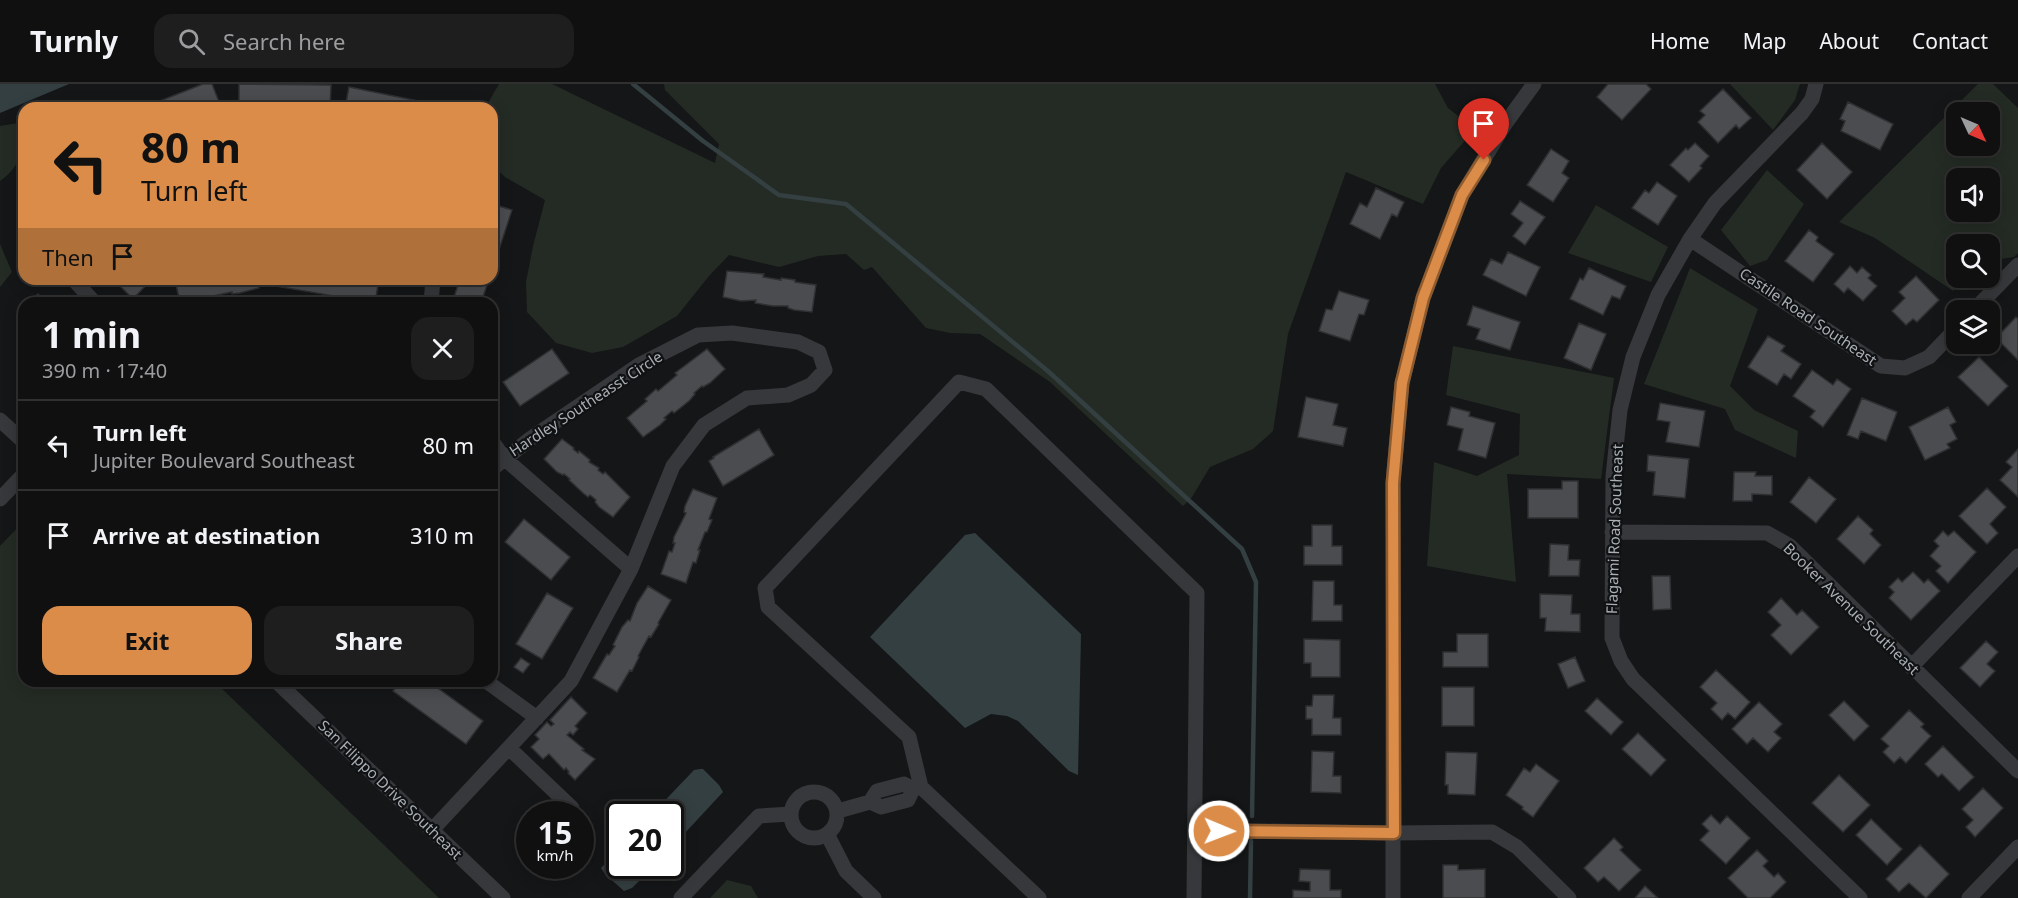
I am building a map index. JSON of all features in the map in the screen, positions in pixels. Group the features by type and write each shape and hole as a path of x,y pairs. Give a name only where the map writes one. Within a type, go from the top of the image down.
{"street":[{"path":"1393,898 1393,483 1402,383 1423,298 1462,195 1505,124 1534,84"},
{"name":"Flagami Road Southeast","path":"1816,84 1812,99 1802,113 1715,203 1690,239 1658,295 1633,357 1620,410 1613,476 1612,638 1621,661 1633,679 1860,898"},
{"name":"Castile Road Southeast","path":"1690,239 1881,366 1905,368 1929,357 1946,339"},
{"path":"1984,300 2018,265"},
{"path":"78,285 90,297"},
{"name":"Hardley Southeasst Circle","path":"432,830 571,681 631,569 673,466 704,425 747,399 788,396 811,385 825,370 819,352 798,342 732,333 698,335 639,366 498,464"},
{"path":"1039,898 917,788 909,737 768,607 765,588 959,382 986,389 1197,593 1194,898"},
{"path":"0,420 18,436"},
{"path":"498,450 504,458 631,569"},
{"path":"0,498 18,480"},
{"name":"Booker Avenue Southeast","path":"1612,531 1767,533 1790,546 2018,771"},
{"path":"1911,667 2018,556"},
{"name":"San Filippo Drive Southeast","path":"282,687 503,898"},
{"path":"494,687 537,718"},
{"path":"509,748 565,801"},
{"path":"838,811 870,802 881,807 908,800 917,788"},
{"path":"815,791 830,797 838,811 836,825 827,834 818,838 804,836 793,825 791,814 795,802 800,796 815,791"},
{"path":"681,898 759,816 791,814"},
{"path":"1196,830 1492,832 1517,847 1569,898"},
{"path":"827,834 846,871 874,898"},
{"path":"1969,898 2018,847"}],"shaded area":[{"path":"0,84 69,84 26,102 18,102 18,105 0,113"},
{"path":"499,84 552,84 715,163 719,144 665,90 664,84 1435,84 1448,108 1467,123 1469,136 1441,168 1423,204 1346,172 1288,334 1273,431 1253,449 1210,467 1192,497 1183,506 1050,382 980,334 950,333 926,328 872,267 864,270 846,254 818,256 779,267 729,255 677,316 623,347 592,353 556,343 527,312 526,282 545,200 498,171 498,102 488,102"},
{"path":"1730,84 1800,84 1795,100 1773,130"},
{"path":"1978,84 1993,84 2018,108 2018,253 2014,257 2000,259 2000,234 1946,234 1946,286 1875,238 1839,222 1946,116 1946,156 2000,156 2000,102 1960,102"},
{"path":"18,123 18,162 0,181 0,126"},
{"path":"1767,170 1804,204 1767,260 1750,266 1721,230"},
{"path":"1596,205 1668,247 1651,282 1568,253"},
{"path":"0,244 12,272 0,287"},
{"path":"1690,268 1758,309 1730,386 1754,410 1798,431 1796,458 1735,430 1725,409 1644,384"},
{"path":"1453,346 1614,378 1601,479 1507,474 1516,582 1427,566 1434,462 1477,476 1519,455 1520,414 1446,395"},
{"path":"18,527 18,687 220,687 439,898 0,898 0,546"},
{"path":"975,533 1081,634 1078,775 1069,771 1018,721 1007,716 991,714 965,728 870,637 965,535"},
{"path":"703,769 723,792 684,834 684,801 664,801 694,770"},
{"path":"606,863 606,875 605,874 601,868"},
{"path":"611,879 641,879 632,888 624,891"},
{"path":"727,880 751,886 758,898 710,898"}],"building":[{"path":"203,84 212,84 219,102 157,102"},
{"path":"239,84 331,85 330,102 239,102"},
{"path":"1608,84 1646,84 1651,89 1622,120 1597,97"},
{"path":"349,87 423,102 346,102"},
{"path":"1723,89 1751,118 1739,129 1736,125 1718,143 1698,122 1705,115 1700,111"},
{"path":"1848,102 1893,124 1880,150 1841,131 1845,121 1840,119"},
{"path":"1695,143 1709,156 1689,182 1670,165 1686,148 1688,150"},
{"path":"1822,143 1852,172 1827,199 1797,170"},
{"path":"1551,149 1569,161 1562,173 1569,178 1553,202 1527,185"},
{"path":"1657,182 1677,196 1658,225 1632,208 1645,190 1649,193"},
{"path":"1376,188 1404,202 1397,217 1392,214 1380,239 1350,224 1360,203 1367,207"},
{"path":"1520,201 1545,217 1525,245 1513,236 1523,223 1511,214"},
{"path":"498,206 512,210 498,253"},
{"path":"1809,230 1818,237 1816,241 1834,254 1813,282 1785,261"},
{"path":"1508,252 1540,267 1526,296 1483,275 1491,259 1502,264"},
{"path":"1850,266 1857,273 1862,267 1871,275 1868,278 1877,286 1863,301 1848,288 1844,293 1834,284"},
{"path":"1589,268 1626,286 1620,299 1612,296 1603,315 1570,299 1580,278 1583,280"},
{"path":"727,271 764,274 763,277 795,280 795,282 816,285 812,312 794,310 788,306 755,303 756,300 741,301 723,297"},
{"path":"1916,276 1939,300 1917,322 1913,319 1906,325 1892,311 1905,298 1899,292"},
{"path":"119,285 146,285 135,297 131,297"},
{"path":"176,285 258,285 259,288 208,297 179,297"},
{"path":"269,285 378,285 376,297 340,297"},
{"path":"458,285 487,285 483,297 454,297"},
{"path":"1339,291 1369,300 1364,315 1359,314 1350,341 1319,331 1326,309 1332,310"},
{"path":"1473,306 1520,322 1510,350 1476,339 1480,329 1467,325"},
{"path":"2016,317 2018,319 2018,360 2000,342 2000,334"},
{"path":"1579,323 1606,334 1591,370 1564,358"},
{"path":"1768,336 1785,346 1781,351 1801,364 1791,379 1784,374 1777,385 1748,367"},
{"path":"552,349 569,373 520,406 503,382"},
{"path":"707,349 725,369 643,437 627,418 647,401 645,399 656,389 658,391 677,375 675,373"},
{"path":"1979,357 2008,386 1988,406 1958,377"},
{"path":"1812,370 1833,385 1837,379 1851,389 1823,427 1810,417 1815,411 1793,396"},
{"path":"1306,397 1338,404 1333,425 1347,428 1343,446 1298,437"},
{"path":"1862,398 1897,412 1886,441 1861,431 1858,439 1847,435"},
{"path":"1660,403 1705,411 1699,447 1666,442 1670,422 1657,420"},
{"path":"1451,407 1470,412 1469,416 1495,423 1486,458 1458,450 1463,429 1447,425"},
{"path":"1948,407 1956,422 1950,425 1957,439 1947,444 1950,448 1925,460 1909,427"},
{"path":"759,429 774,455 723,486 709,461"},
{"path":"562,439 590,460 589,462 599,468 598,470 603,474 605,472 630,497 613,517 599,507 596,500 590,495 588,497 570,479 557,472 544,459"},
{"path":"2018,449 2018,497 2000,480 2012,467 2006,462"},
{"path":"1648,455 1689,459 1685,498 1653,495 1655,472 1647,471"},
{"path":"1734,472 1756,472 1755,476 1772,476 1772,495 1752,494 1752,501 1733,501"},
{"path":"1809,477 1836,499 1816,523 1790,502"},
{"path":"1562,481 1578,481 1578,518 1528,518 1528,489 1562,489"},
{"path":"1987,488 2006,507 1990,524 1998,533 1987,544 1959,516"},
{"path":"693,489 717,498 709,519 712,520 705,532 696,563 693,562 686,583 661,574 669,551 672,552 674,537 686,513 684,512 685,506"},
{"path":"1858,516 1873,530 1870,534 1881,545 1864,564 1837,539"},
{"path":"524,519 570,557 551,580 505,542"},
{"path":"1312,525 1332,525 1332,546 1342,546 1342,565 1304,565 1304,546 1312,546"},
{"path":"1943,531 1948,536 1954,531 1976,552 1948,583 1936,571 1941,566 1930,556 1939,546 1934,541"},
{"path":"1550,544 1569,545 1568,560 1580,560 1579,576 1549,576"},
{"path":"1913,572 1924,583 1928,579 1940,591 1911,620 1889,598 1894,592 1889,587 1898,578 1902,582"},
{"path":"1652,576 1670,576 1671,609 1653,610"},
{"path":"1313,581 1334,581 1334,605 1342,605 1342,621 1312,621"},
{"path":"648,586 671,600 659,624 638,656 632,671 630,670 617,692 593,678 607,654 609,655 615,646 613,645 622,627 628,620 630,621 637,603"},
{"path":"547,593 573,608 542,659 516,644"},
{"path":"1540,594 1572,595 1571,614 1580,614 1580,632 1545,631 1546,618 1540,618"},
{"path":"1781,598 1797,615 1802,610 1819,627 1791,655 1771,635 1781,625 1768,612"},
{"path":"1457,634 1488,634 1488,667 1443,667 1443,652 1457,652"},
{"path":"1304,639 1340,640 1340,677 1311,677 1311,663 1304,663"},
{"path":"1986,641 1998,652 1987,664 1995,671 1980,687 1960,668"},
{"path":"1575,657 1585,681 1568,688 1558,664"},
{"path":"521,658 530,664 523,673 514,667"},
{"path":"1716,670 1750,702 1735,719 1728,713 1722,720 1711,709 1717,703 1700,687"},
{"path":"396,687 436,687 483,721 466,744 393,691"},
{"path":"1442,687 1474,687 1474,726 1442,726"},
{"path":"1313,695 1334,695 1333,718 1341,718 1341,735 1312,735 1312,719 1306,719 1306,706 1312,706"},
{"path":"571,697 587,713 575,726 578,729 573,735 570,732 567,735 595,759 575,780 566,768 564,770 549,754 543,759 531,747 539,739 535,735 547,722 551,726 554,724 550,720"},
{"path":"1597,698 1623,722 1611,735 1585,711"},
{"path":"1844,701 1869,726 1854,741 1829,715"},
{"path":"1759,702 1782,724 1774,732 1781,738 1768,752 1753,738 1747,744 1732,729"},
{"path":"1909,710 1924,724 1921,727 1931,736 1906,763 1900,757 1894,763 1883,752 1889,746 1881,739"},
{"path":"1638,733 1666,760 1651,776 1622,749"},
{"path":"1943,746 1974,777 1959,791 1942,774 1938,777 1925,764"},
{"path":"1312,751 1334,752 1333,776 1341,776 1341,793 1311,792"},
{"path":"1446,752 1477,753 1475,795 1448,794 1448,785 1445,785"},
{"path":"1536,764 1559,781 1533,817 1506,795 1524,768 1530,772"},
{"path":"1839,775 1870,805 1843,832 1812,803"},
{"path":"1983,788 2003,808 1975,837 1966,827 1973,820 1962,809"},
{"path":"1711,815 1720,824 1727,816 1750,838 1726,864 1700,840 1709,831 1702,824"},
{"path":"1871,819 1902,849 1887,865 1856,835"},
{"path":"1614,838 1623,847 1620,850 1641,870 1619,891 1604,877 1598,882 1584,868"},
{"path":"1920,845 1949,874 1926,898 1909,883 1899,892 1886,879"},
{"path":"1757,850 1768,861 1763,866 1774,877 1778,873 1786,882 1770,898 1748,898 1728,878"},
{"path":"1443,865 1458,865 1458,870 1485,869 1485,898 1443,898"},
{"path":"1300,869 1330,870 1330,890 1341,890 1341,898 1293,898 1293,890 1310,891 1310,882 1299,881"},
{"path":"1645,886 1658,898 1635,898"}],"waterway":[{"path":"633,84 703,141 779,195 846,204 1049,372 1242,549 1256,582 1252,816"},
{"path":"1250,898 1251,841"}],"route":[{"path":"1219,831 1394,833 1393,483 1402,383 1423,298 1462,195 1484,160"}]}
